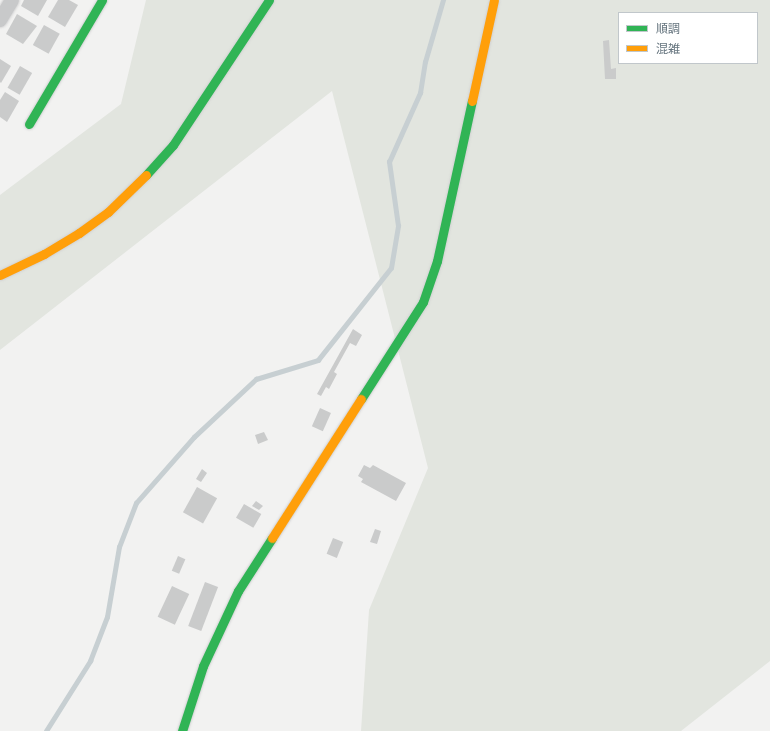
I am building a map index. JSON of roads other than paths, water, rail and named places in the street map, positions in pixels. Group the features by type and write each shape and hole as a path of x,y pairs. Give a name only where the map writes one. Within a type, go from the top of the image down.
{"street":[{"path":"0,20 12,0"},
{"path":"29,124 102,0"},
{"path":"0,275 44,254 79,233 108,212 138,183 173,145 268,0"},
{"path":"182,731 203,666 238,591 423,302 437,261 494,0"}],"waterway":[{"path":"46,731 90,661 107,617 119,547 136,503 194,437 256,379 318,360 391,268 398,226 389,162 420,93 425,62 443,0"}]}
